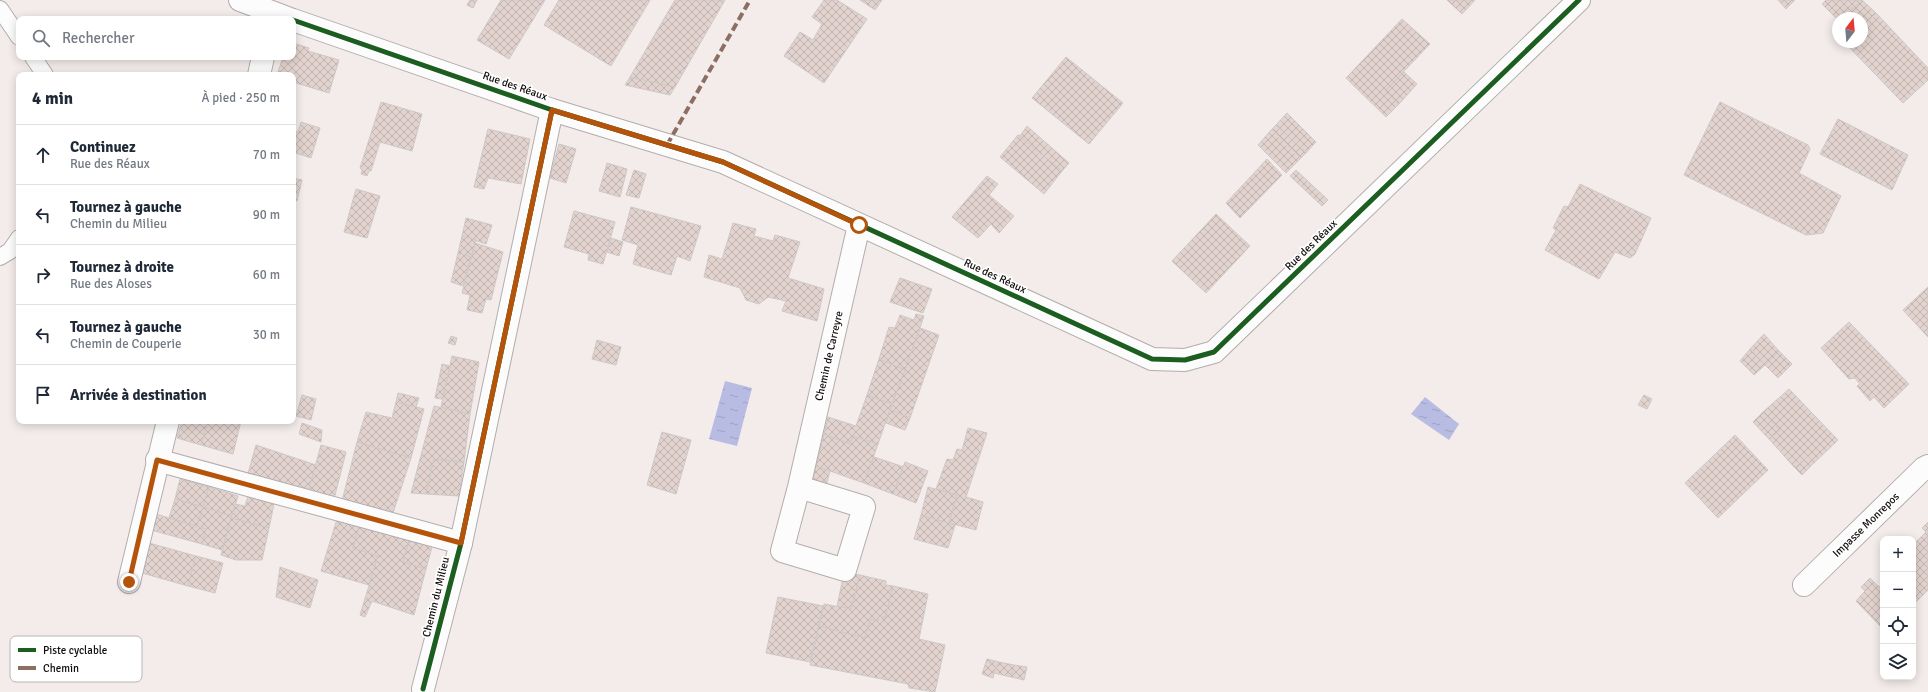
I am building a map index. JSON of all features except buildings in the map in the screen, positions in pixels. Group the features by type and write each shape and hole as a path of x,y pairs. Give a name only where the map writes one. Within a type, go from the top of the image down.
{"street":[{"name":"Rue des Réaux","path":"240,0 278,16"},
{"name":"Rue des Réaux","path":"296,22 552,110 723,162 1152,359 1185,360 1214,352 1579,0"},
{"path":"260,72 262,60"},
{"name":"Chemin du Milieu","path":"423,689 461,543 552,110"},
{"name":"Chemin de Carreyre","path":"799,487 859,225"},
{"path":"129,582 157,460 167,424"},
{"path":"157,460 461,543"},
{"name":"Impasse Monrepos","path":"1804,584 1924,468 1928,466"}],"lane":[{"path":"0,9 16,33"},
{"path":"35,60 43,72"},
{"path":"0,257 10,251 16,242"}],"water":[{"path":"725,381 752,388 737,446 709,439"},
{"path":"1425,397 1459,424 1449,440 1411,414"}],"marked path":[{"path":"667,145 750,0"}],"cycle path":[{"path":"296,21 552,110 723,162 1152,359 1185,360 1214,352 1579,0"},
{"path":"423,689 461,543 552,110"}],"route":[{"path":"129,582 157,460 461,543 552,110 723,162 859,225"}]}
